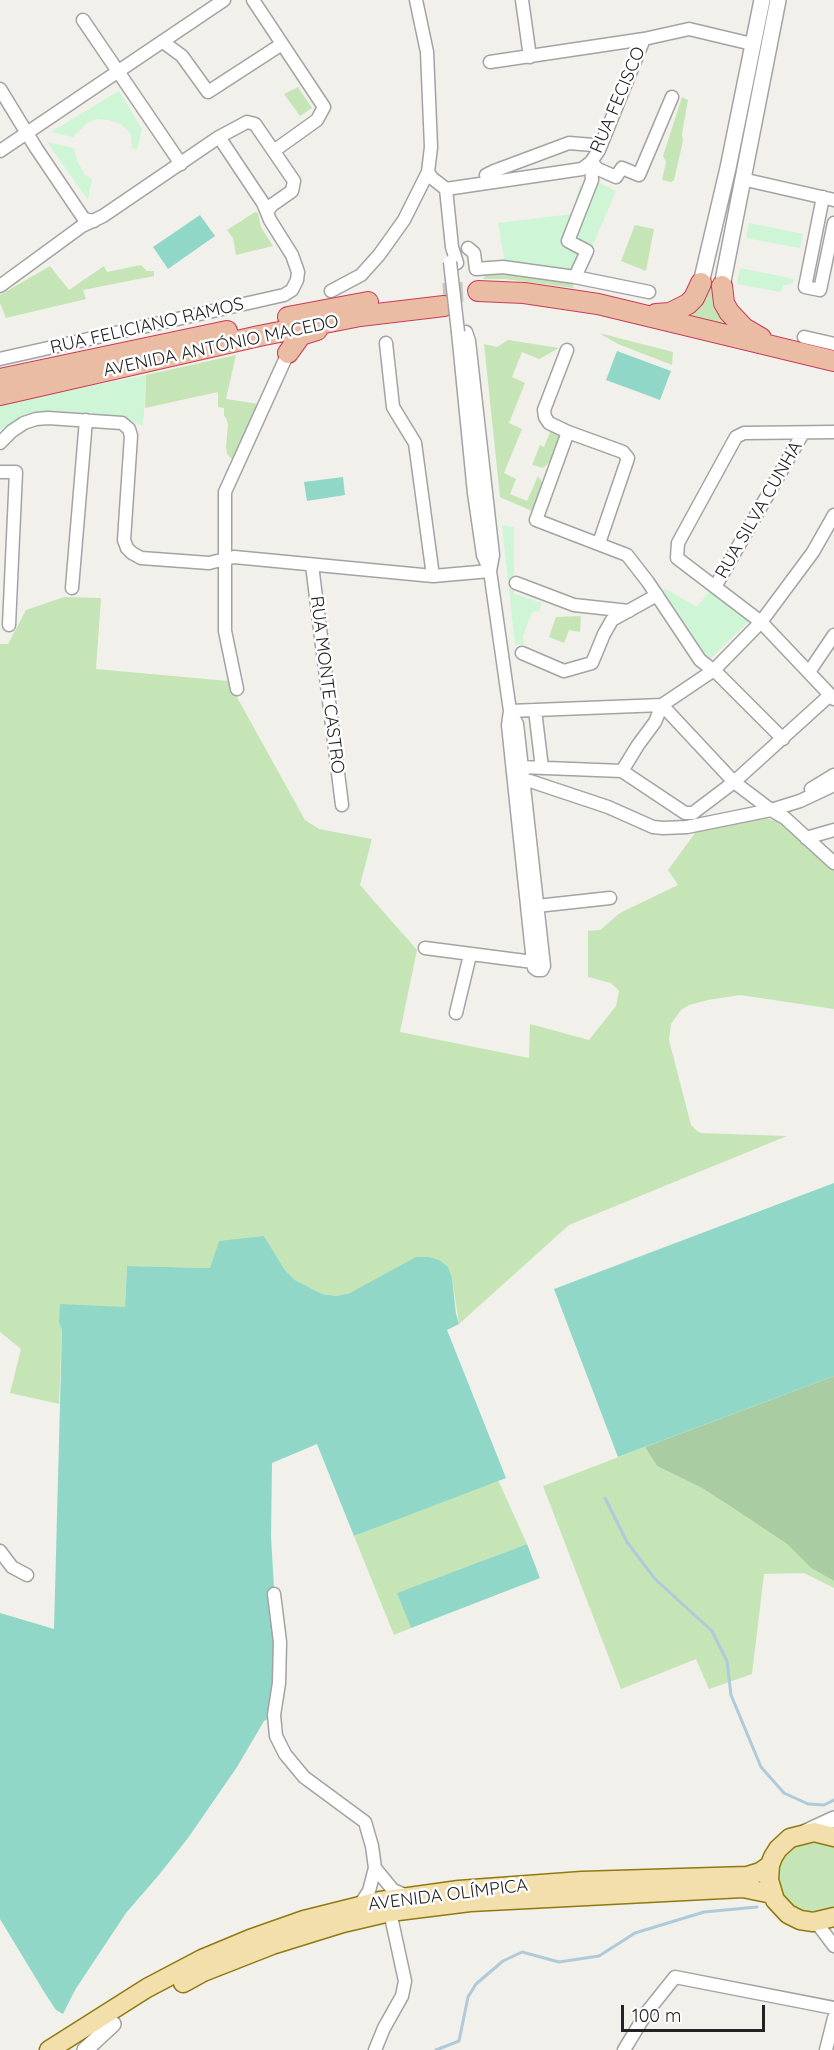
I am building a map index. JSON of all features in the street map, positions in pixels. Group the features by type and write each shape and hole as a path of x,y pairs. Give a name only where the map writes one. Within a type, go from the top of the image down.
{"highway":[{"path":"701,283 694,298 679,310 658,314 535,294 478,298 575,313 787,356 834,361"},
{"path":"722,286 724,303 736,321 787,356"},
{"name":"AVENIDA ANTÓNIO MACEDO","path":"0,379 334,307 443,299 404,310 259,336 0,395"},
{"path":"630,310 787,356 834,373"},
{"path":"288,353 301,335 337,326 353,318"},
{"path":"259,336 285,341 288,353"}],"main road":[{"path":"834,1837 806,1832 790,1838 778,1849 770,1865 769,1880 772,1894 788,1914 800,1920 816,1922 834,1917"},
{"name":"AVENIDA OLÍMPICA","path":"49,2050 147,1988 202,1959 304,1920 407,1896 582,1881 747,1876 760,1872 770,1865"},
{"name":"AVENIDA OLÍMPICA","path":"71,2050 138,2007 202,1972 273,1945 343,1923 390,1912 470,1902 743,1888 772,1894"}],"street":[{"path":"0,151 224,0"},
{"path":"253,0 324,107 317,120 275,150"},
{"path":"331,291 361,275 378,255 404,220 429,172 431,147 426,52 416,0"},
{"path":"522,0 530,57"},
{"path":"701,283 728,168 762,0"},
{"path":"722,286 778,0"},
{"path":"84,20 181,164"},
{"path":"490,62 644,39 688,29 752,44"},
{"name":"RUA FECISCO","path":"575,277 587,250 568,241 591,180 591,162 599,150 644,39"},
{"path":"163,42 182,56 208,92 282,44"},
{"path":"0,89 84,219 94,221"},
{"path":"446,189 582,169 591,162 598,169 616,177 622,168 639,175 672,97"},
{"path":"740,108 757,110"},
{"path":"0,286 82,226 94,221 219,137 247,122 255,124 275,150 294,181 292,191 267,212 219,137"},
{"path":"486,176 568,143 593,145"},
{"path":"728,168 733,175 742,179 829,198 806,286 820,290 834,223"},
{"path":"429,172 432,178 446,189 462,332 469,341 493,555 490,571 510,711 508,725 533,962 534,968 542,970 544,966 517,724 510,711"},
{"name":"RUA FELICIANO RAMOS","path":"0,359 284,295 292,290 297,280 296,265 267,212"},
{"path":"468,248 474,253 476,269 503,267 575,277 650,292"},
{"path":"804,337 834,344"},
{"path":"386,344 393,407 415,443 433,576"},
{"path":"567,350 544,410 545,417 549,423 623,452 628,458 599,543"},
{"path":"237,689 225,631 225,492 288,353"},
{"path":"0,443 24,423 48,418 122,423 129,429 131,436 124,540 127,548 141,558 209,563 234,557 433,576 490,571"},
{"path":"72,588 86,420"},
{"path":"568,432 536,520 627,555 700,660 714,670 783,739"},
{"path":"521,767 622,771 685,813 693,813 734,782 832,697 761,622 677,558 678,543 736,437 744,433 834,432"},
{"name":"RUA SILVA CUNHA","path":"715,587 803,433"},
{"path":"0,471 16,472 9,625"},
{"path":"510,711 662,705 714,670 761,622 813,552 834,515"},
{"name":"RUA MONTE CASTRO","path":"312,565 342,806"},
{"path":"516,583 574,605 630,611"},
{"path":"522,653 564,671 592,663 612,620 657,596"},
{"path":"808,672 834,635"},
{"path":"622,771 655,722 662,705"},
{"path":"662,705 734,782 785,818 834,863"},
{"path":"535,710 542,768"},
{"path":"523,781 531,781 663,828 687,827 766,806 802,792 834,775"},
{"path":"766,806 800,801 834,785"},
{"path":"806,838 834,830"},
{"path":"537,906 610,898"},
{"path":"425,948 533,962"},
{"path":"456,1013 470,955"},
{"path":"0,1551 12,1567 27,1575"},
{"path":"274,1594 280,1642 279,1683 274,1716 276,1736 285,1754 304,1777 365,1822 375,1868 369,1891 359,1906"},
{"path":"806,1832 834,1819"},
{"path":"375,1868 393,1890 407,1896"},
{"path":"375,2050 402,1996 405,1981 390,1912"},
{"path":"816,1922 834,1946"},
{"path":"624,2050 647,2012 675,1977 834,2008"},
{"path":"826,2050 834,2018"},
{"path":"85,2050 113,2024"}],"green space":[{"path":"298,87 312,108 300,116 284,94"},
{"path":"119,91 142,129 137,150 132,148 131,135 127,130 122,125 109,120 97,119 87,123 73,137 51,132"},
{"path":"682,97 688,100 682,134 683,141 674,180 671,182 662,180 666,162 663,156"},
{"path":"47,142 74,148 77,161 85,175 92,179 88,200"},
{"path":"595,181 616,191 593,245 573,236"},
{"path":"587,185 563,242 578,250 580,258 573,272 505,264 498,223 572,214 580,186"},
{"path":"255,212 258,213 261,227 273,246 236,255 233,238 227,230"},
{"path":"200,215 215,236 168,269 153,247"},
{"path":"749,223 803,234 800,248 746,238"},
{"path":"635,225 654,229 646,271 621,261"},
{"path":"141,265 147,271 154,271 154,276 83,290 86,299 6,318 0,303 0,295 50,266 69,290 104,266 107,272"},
{"path":"740,268 794,279 793,283 783,286 781,292 737,284"},
{"path":"506,271 570,280 574,288 505,279 483,279 486,275"},
{"path":"708,287 716,288 721,312 728,325 686,315"},
{"path":"599,333 673,352 672,365 618,344"},
{"path":"508,340 559,348 539,359 522,352 512,377 525,383 509,423 522,429 504,473 516,479 510,494 527,501 538,476 543,489 534,512 500,497 484,344 497,347"},
{"path":"617,351 671,371 660,400 606,380"},
{"path":"236,355 226,399 259,404 232,459 227,454 228,424 224,416 224,408 218,407 218,392 145,408 146,375"},
{"path":"146,375 143,426 121,416 50,411 25,415 0,430 0,404"},
{"path":"551,430 558,433 561,439 554,458 543,468 532,465 540,445 544,447"},
{"path":"343,477 345,495 307,501 304,482"},
{"path":"502,525 514,527 514,594 542,603 539,611 532,612 523,636 524,645 515,644"},
{"path":"666,589 697,607 711,589 750,620 711,658 707,657 663,591"},
{"path":"64,597 101,598 96,669 228,681 305,820 319,829 372,839 360,885 417,950 400,1032 529,1058 530,1024 589,1040 616,1006 619,991 611,983 588,977 588,931 600,930 620,913 678,885 668,870 698,829 763,817 778,822 834,870 834,1009 740,995 708,1000 689,1005 681,1010 671,1024 669,1040 691,1125 697,1131 787,1136 569,1225 459,1324 452,1278 362,1287 336,1296 322,1294 295,1280 285,1270 264,1236 210,1268 127,1266 125,1307 59,1323 62,1330 59,1404 10,1393 21,1349 0,1332 0,644 8,644 26,610"},
{"path":"581,616 580,632 569,630 564,643 549,637 556,617"},
{"path":"834,1183 834,1376 618,1457 554,1289"},
{"path":"264,1236 285,1270 295,1280 322,1294 336,1296 350,1293 416,1257 439,1260 448,1267 452,1278 459,1324 447,1330 506,1478 354,1536 317,1444 272,1463 271,1537 275,1604 274,1715 264,1721 237,1767 188,1838 126,1913 75,1990 63,2014 56,2010 46,1995 0,1919 0,1613 54,1629 62,1330 59,1323 60,1304 125,1307 127,1266 210,1268 219,1241"},
{"path":"834,1376 834,1581 811,1568 787,1544 735,1509 702,1488 657,1466 645,1447"},
{"path":"645,1447 657,1466 702,1488 736,1509 787,1544 811,1568 834,1581 834,1588 804,1573 764,1574 752,1674 709,1689 696,1659 621,1689 543,1486"},
{"path":"498,1480 527,1544 398,1593 411,1628 394,1635 354,1536"},
{"path":"527,1544 540,1578 411,1628 397,1593"},
{"path":"820,1838 834,1843 834,1911 814,1917 787,1906 774,1874 787,1848"}],"waterway":[{"path":"605,1498 627,1542 655,1579 712,1631 727,1661 731,1695 761,1767 784,1793 808,1804 824,1805 834,1800"},
{"path":"436,2050 459,2041 468,1997 476,1984 503,1961 522,1952 559,1962 599,1956 635,1933 704,1912 757,1907"}],"tunnel":[{"path":"443,293 478,291"}]}
